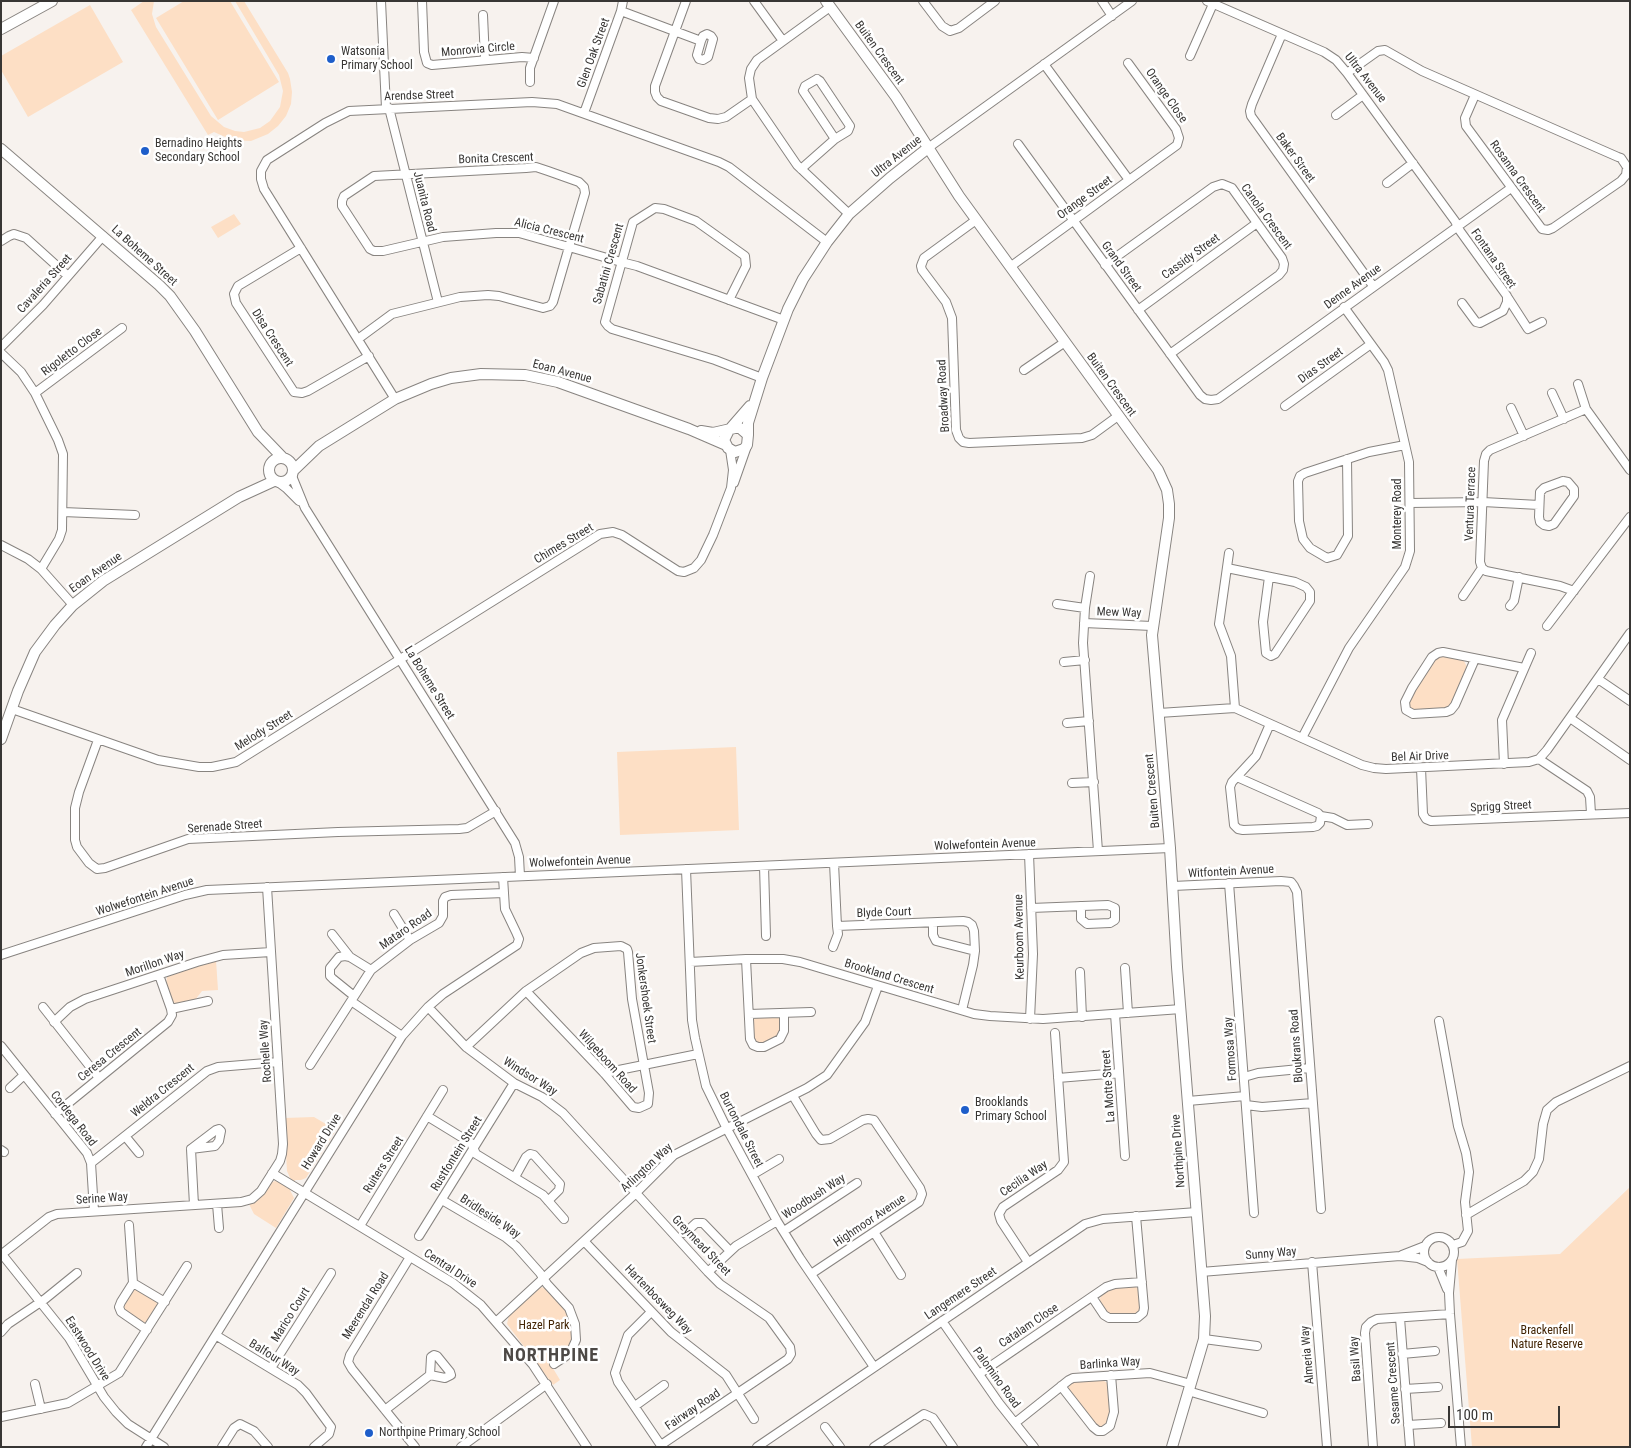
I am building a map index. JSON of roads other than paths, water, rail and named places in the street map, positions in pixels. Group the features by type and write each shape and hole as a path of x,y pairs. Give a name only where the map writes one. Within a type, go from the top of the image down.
{"street":[{"path":"1,29 52,1"},
{"name":"Juanita Road","path":"381,1 388,108 438,302"},
{"name":"Monrovia Circle","path":"422,1 424,52 428,63 432,65 534,58"},
{"name":"Monrovia Circle","path":"530,82 530,68 554,1"},
{"name":"Glen Oak Street","path":"584,113 623,1"},
{"path":"754,1 783,41"},
{"path":"923,1 944,28 953,31 995,1"},
{"path":"1102,1 1112,16"},
{"name":"Ultra Avenue","path":"748,440 748,423 762,378 800,284 827,242 849,214 928,148 1132,1"},
{"path":"684,3 655,86 655,92 659,99 709,118 718,119 726,117 752,99"},
{"path":"1190,56 1210,3"},
{"name":"Ultra Avenue","path":"1210,3 1329,54 1347,73 1457,226"},
{"path":"828,4 752,66 750,75 752,99 768,126 801,169 849,214"},
{"name":"Buiten Crescent","path":"828,4 896,98 976,220 1158,470 1164,483 1168,497 1169,518 1152,626 1170,848"},
{"path":"621,11 701,41"},
{"path":"482,15 485,60"},
{"name":"Baker Street","path":"1282,34 1250,107 1251,116 1373,286"},
{"name":"Rosanna Crescent","path":"1347,73 1374,53 1385,50 1422,71 1618,157 1628,167 1626,175 1621,181 1553,228 1548,230 1540,227 1465,124 1466,116 1475,95"},
{"name":"Orange Close","path":"1128,63 1176,129 1179,138 1174,147 1129,180"},
{"name":"Orange Street","path":"1010,267 1129,180 1044,64"},
{"path":"801,169 848,131 850,126 820,81 815,79 805,86 803,91 835,140"},
{"path":"1336,115 1363,95"},
{"name":"Arendse Street","path":"396,399 264,188 261,179 263,165 267,160 338,115 358,110 388,108 538,102 557,104 719,162 827,242"},
{"name":"Grand Street","path":"1018,144 1200,395 1208,400"},
{"name":"La Boheme Street","path":"1,149 160,285 179,307 258,432 268,455 269,467"},
{"path":"1387,183 1413,163"},
{"name":"Bonita Crescent","path":"358,339 392,314 460,297 499,296 543,308 547,307 553,302 585,193 583,184 536,168 406,173"},
{"name":"Alicia Crescent","path":"406,173 374,176 344,196 342,206 370,249 374,251 383,252 443,237 519,233 621,262 784,320"},
{"name":"Canola Crescent","path":"1105,265 1213,187 1219,184 1232,188 1282,258 1284,264 1281,273 1170,354"},
{"name":"Denne Avenue","path":"1208,400 1218,399 1510,188"},
{"name":"Sabatini Crescent","path":"729,300 746,266 745,256 703,225 686,216 658,208 633,222 605,319 606,324 610,328 716,360 762,378"},
{"name":"Broadway Road","path":"976,220 924,258 921,266 948,307 952,318 956,433 958,438 963,442 969,443 1082,438 1092,435 1118,416"},
{"name":"Cassidy Street","path":"1138,310 1257,223"},
{"name":"Fontana Street","path":"1457,226 1506,296 1507,305 1504,311 1480,323 1476,322 1462,303"},
{"path":"1,241 14,234 26,238 68,276"},
{"name":"Cavaleria Street","path":"1,347 43,305 103,236"},
{"name":"Disa Crescent","path":"301,248 238,286 234,294 236,303 294,392 302,393 308,391 369,356"},
{"path":"1506,296 1528,329 1542,322"},
{"name":"Monterey Road","path":"1302,738 1349,648 1407,562 1411,544 1410,469 1388,370 1344,307"},
{"name":"Rigoletto Close","path":"36,393 122,328"},
{"path":"1024,370 1065,342"},
{"name":"Dias Street","path":"1285,406 1371,344"},
{"path":"1,353 21,372 36,393 61,448 63,460 61,534 41,569"},
{"name":"Eoan Avenue","path":"285,459 320,446 396,399 431,384 466,376 501,374 526,375 567,385 689,429 728,448"},
{"path":"1578,384 1586,409 1630,470"},
{"path":"1552,393 1564,418"},
{"name":"Ultra Avenue","path":"730,430 755,399"},
{"path":"1511,408 1524,436"},
{"name":"Ventura Terrace","path":"1482,568 1480,562 1482,502 1486,454 1490,450 1586,409"},
{"path":"740,428 748,440 740,451 728,448 725,435 730,430 740,428"},
{"name":"Eoan Avenue","path":"689,429 707,433 730,430"},
{"name":"La Boheme Street","path":"258,432 285,459"},
{"name":"Chimes Street","path":"730,488 739,472 748,440"},
{"path":"1347,459 1348,536 1337,555 1327,558 1308,546 1303,539 1298,481 1300,476 1305,473 1347,459 1369,452 1405,445"},
{"name":"Eoan Avenue","path":"292,473 320,446"},
{"name":"Chimes Street","path":"399,659 600,534 613,532 622,534 678,571 694,568 705,552 730,488 733,470 728,448"},
{"path":"275,459 285,459 291,464 292,473 284,482 276,482 270,476 269,467 275,459"},
{"name":"Eoan Avenue","path":"1,740 23,677 35,652 73,605 103,581 239,497 260,479 269,467"},
{"name":"La Boheme Street","path":"292,473 305,508 515,843 519,857 520,876"},
{"path":"1564,481 1568,482 1574,489 1573,499 1552,525 1546,526 1540,522 1539,505 1540,494 1544,488 1564,481"},
{"name":"La Boheme Street","path":"276,482 286,488 305,508"},
{"name":"Eoan Avenue","path":"239,497 276,482"},
{"path":"1410,503 1482,502 1539,505"},
{"path":"63,512 135,515"},
{"path":"1547,626 1630,517"},
{"path":"1,545 28,559 41,569 73,605"},
{"path":"1229,553 1219,624 1231,656 1235,708"},
{"path":"1227,568 1270,577 1301,585 1308,589 1311,595 1310,601 1275,654 1271,656 1266,652 1262,622 1270,577"},
{"path":"1463,596 1482,568 1486,572 1519,577 1574,591"},
{"path":"1090,576 1085,608 1084,660 1098,851"},
{"path":"1510,606 1514,601 1519,577"},
{"path":"1057,604 1085,608"},
{"name":"Mew Way","path":"1084,624 1152,626"},
{"path":"1591,814 1590,797 1584,788 1539,759 1628,638"},
{"path":"1475,659 1451,710 1413,714 1406,710 1404,704 1409,694 1434,654 1443,652 1524,668"},
{"path":"1504,764 1502,720 1531,653"},
{"name":"Melody Street","path":"12,709 158,760 189,766 212,767 231,763 245,757 399,659"},
{"path":"1064,662 1084,660"},
{"path":"1598,678 1630,701"},
{"name":"Bel Air Drive","path":"1159,713 1235,708 1362,765 1374,768 1421,768 1523,763 1539,759"},
{"path":"1570,718 1630,760"},
{"path":"1066,723 1089,721"},
{"path":"1238,777 1318,812 1320,822 1315,827 1238,829 1232,822 1231,784 1256,756 1270,724"},
{"name":"Serenade Street","path":"98,740 75,808 75,840 77,847 89,863 97,868 105,868 188,839 459,829 474,824 496,811"},
{"name":"Sprigg Street","path":"1421,768 1423,814 1426,819 1431,821 1630,813"},
{"path":"1072,784 1094,782"},
{"path":"1320,816 1333,818 1346,825 1368,824"},
{"name":"Wolwefontein Avenue","path":"1,955 196,892 220,889 1170,848"},
{"name":"Northpine Drive","path":"1170,848 1205,1316 1204,1339 1172,1447"},
{"name":"Keurboom Avenue","path":"1029,854 1033,954 1030,1019"},
{"path":"833,947 838,934 834,862"},
{"path":"764,866 766,936"},
{"name":"Burtondale Street","path":"686,869 692,1020 706,1086 727,1129 778,1221 811,1274 874,1367"},
{"name":"Howard Drive","path":"146,1447 217,1336 402,1036 428,1007 459,983 517,946 519,939 505,909 504,877"},
{"name":"Witfontein Avenue","path":"1173,886 1291,882"},
{"name":"Bloukrans Road","path":"1291,882 1297,892 1321,1209"},
{"name":"Formosa Way","path":"1229,883 1254,1213"},
{"name":"Rochelle Way","path":"267,887 282,1154 272,1173"},
{"name":"Mataro Road","path":"310,1065 371,970 410,940 441,921 443,901 449,895 504,893"},
{"path":"1031,908 1081,906 1108,905 1112,906 1116,911 1116,920 1110,923 1087,924 1082,919 1081,906"},
{"path":"394,914 410,940"},
{"name":"Blyde Court","path":"837,926 963,921 970,923 974,930 975,951 962,1010"},
{"path":"933,923 933,935 936,941 975,951"},
{"path":"332,934 350,957 371,970"},
{"name":"Jonkershoek Street","path":"466,1047 526,991 588,950 621,946 628,952 632,999 644,1066"},
{"name":"Morillon Way","path":"54,1022 70,1007 80,1002 210,958 271,952"},
{"path":"350,957 339,958 330,968 329,972 333,979 353,998 402,1036"},
{"path":"746,959 750,1039 753,1044 761,1048 782,1037 784,1013"},
{"name":"Brookland Crescent","path":"690,962 746,959 783,960 810,964 878,986 990,1016 1030,1019 1181,1009"},
{"path":"1125,968 1128,1013"},
{"path":"1080,972 1082,1017"},
{"path":"159,975 171,1009 208,1001"},
{"name":"Arlington Way","path":"496,1322 678,1152 822,1080 836,1064 865,1022 878,986"},
{"name":"Wilgeboom Road","path":"526,991 604,1073 633,1107 639,1108 648,1104 650,1098 644,1066"},
{"path":"43,1007 99,1078"},
{"name":"Windsor Way","path":"428,1007 466,1047 514,1083 542,1097 563,1113 635,1194"},
{"name":"Ceresa Crescent","path":"55,1114 168,1022 172,1015 171,1009"},
{"path":"749,1014 811,1012"},
{"name":"La Motte Street","path":"1115,1014 1126,1156"},
{"path":"1439,1022 1458,1126 1466,1153 1469,1172 1465,1202 1468,1226 1467,1235 1462,1242 1453,1245"},
{"name":"Cecilia Way","path":"1028,1262 1001,1222 999,1214 1003,1207 1058,1170 1064,1162 1055,1033"},
{"name":"Cordega Road","path":"1,1046 87,1154 91,1163 94,1211"},
{"path":"604,1073 698,1054"},
{"name":"Weldra Crescent","path":"91,1163 207,1071 218,1067 278,1062"},
{"path":"1466,1215 1524,1181 1533,1172 1539,1160 1543,1124 1547,1110 1556,1102 1630,1066"},
{"path":"1244,1077 1258,1073 1310,1068"},
{"path":"1058,1078 1120,1073"},
{"path":"10,1088 24,1075"},
{"name":"Rustfontein Street","path":"419,1236 514,1083"},
{"name":"Ruiters Street","path":"360,1226 443,1090"},
{"name":"Highmoor Avenue","path":"793,1096 816,1134 822,1140 830,1139 863,1120 874,1120 920,1188 922,1194 919,1202 811,1274"},
{"path":"1188,1101 1246,1100 1262,1107 1313,1103"},
{"path":"427,1116 471,1143 476,1154 542,1195 564,1219"},
{"path":"125,1136 138,1153"},
{"path":"191,1149 194,1205"},
{"path":"515,1177 526,1157 530,1154 534,1155 560,1184 559,1190 548,1201"},
{"path":"752,1175 779,1159"},
{"path":"272,1173 305,1192"},
{"name":"Serine Way","path":"2,1253 53,1215 241,1202 252,1199 261,1191 272,1173"},
{"name":"Woodbush Way","path":"784,1231 857,1182"},
{"name":"Central Drive","path":"305,1192 467,1293 481,1305 533,1365 587,1447"},
{"name":"Greymead Street","path":"635,1194 720,1284 769,1318 790,1347 791,1354"},
{"name":"Bridleside Way","path":"442,1200 505,1237 516,1246 569,1308 576,1329 576,1340 572,1349 562,1360 554,1364"},
{"path":"217,1204 218,1228"},
{"name":"Langemere Street","path":"757,1447 1085,1224 1103,1219 1197,1212"},
{"path":"1092,1297 1104,1315 1109,1318 1138,1317 1142,1315 1144,1308 1136,1216"},
{"path":"708,1272 742,1241 778,1221"},
{"path":"685,1233 696,1223 701,1222 730,1251"},
{"path":"129,1225 133,1283 121,1302 120,1309 123,1314 147,1330"},
{"path":"874,1232 901,1275"},
{"path":"1400,1256 1425,1246 1432,1239 1441,1237 1450,1241 1453,1245 1454,1256 1449,1293 1461,1447"},
{"name":"Hartenbosweg Way","path":"584,1241 681,1341 723,1372 738,1393"},
{"path":"1425,1246 1424,1252 1428,1262"},
{"name":"Eastwood Drive","path":"2,1253 69,1338 104,1397 116,1412 128,1424 164,1447"},
{"path":"1400,1256 1428,1262 1438,1267 1449,1293"},
{"name":"Sunny Way","path":"1201,1272 1400,1256"},
{"name":"Meerendal Road","path":"385,1410 348,1362 350,1354 410,1257"},
{"path":"1438,1267 1448,1264 1452,1260"},
{"name":"Almeria Way","path":"1312,1262 1327,1447"},
{"path":"1,1417 68,1403 122,1371 187,1266"},
{"path":"1,1332 8,1324 41,1302 77,1273"},
{"name":"Marico Court","path":"271,1368 330,1273"},
{"name":"Catalam Close","path":"979,1374 1111,1285 1142,1282"},
{"path":"133,1283 164,1302"},
{"path":"651,1312 629,1333 615,1369 616,1379 662,1446"},
{"name":"Basil Way","path":"1373,1447 1365,1330 1368,1324 1374,1320 1450,1314"},
{"name":"Sesame Crescent","path":"1400,1318 1410,1447"},
{"name":"Palomino Road","path":"942,1321 999,1404 1034,1447"},
{"name":"Balfour Way","path":"217,1336 298,1385 306,1393 328,1422 331,1430 314,1447"},
{"path":"1204,1339 1257,1346"},
{"path":"1402,1354 1435,1351"},
{"name":"Fairway Road","path":"662,1446 788,1359 791,1354"},
{"name":"Barlinka Way","path":"1015,1423 1061,1386 1074,1378 1150,1373 1263,1413"},
{"path":"414,1447 385,1410 430,1375"},
{"path":"1061,1386 1093,1428 1103,1431 1110,1426 1114,1412 1111,1375"},
{"path":"35,1384 41,1409"},
{"path":"461,1447 547,1384"},
{"path":"635,1406 664,1385"},
{"path":"1405,1390 1438,1387"},
{"name":"Fairway Road","path":"738,1393 754,1419"},
{"path":"874,1447 924,1414 933,1418 953,1447"},
{"path":"1408,1425 1441,1423"},
{"path":"222,1447 234,1428 240,1424 254,1431 268,1447"},
{"path":"825,1427 840,1447"}],"place":[{"name":"Watsonia Primary School","path":"331,59"},
{"name":"Bernadino Heights Secondary School","path":"145,151"},
{"name":"Brooklands Primary School","path":"965,1110"},
{"name":"Northpine Primary School","path":"369,1433"}],"district":[{"name":"NORTHPINE","path":"551,1356"}],"park label":[{"name":"Hazel Park","path":"544,1326"},
{"name":"Brackenfell Nature Reserve","path":"1547,1338"}]}
